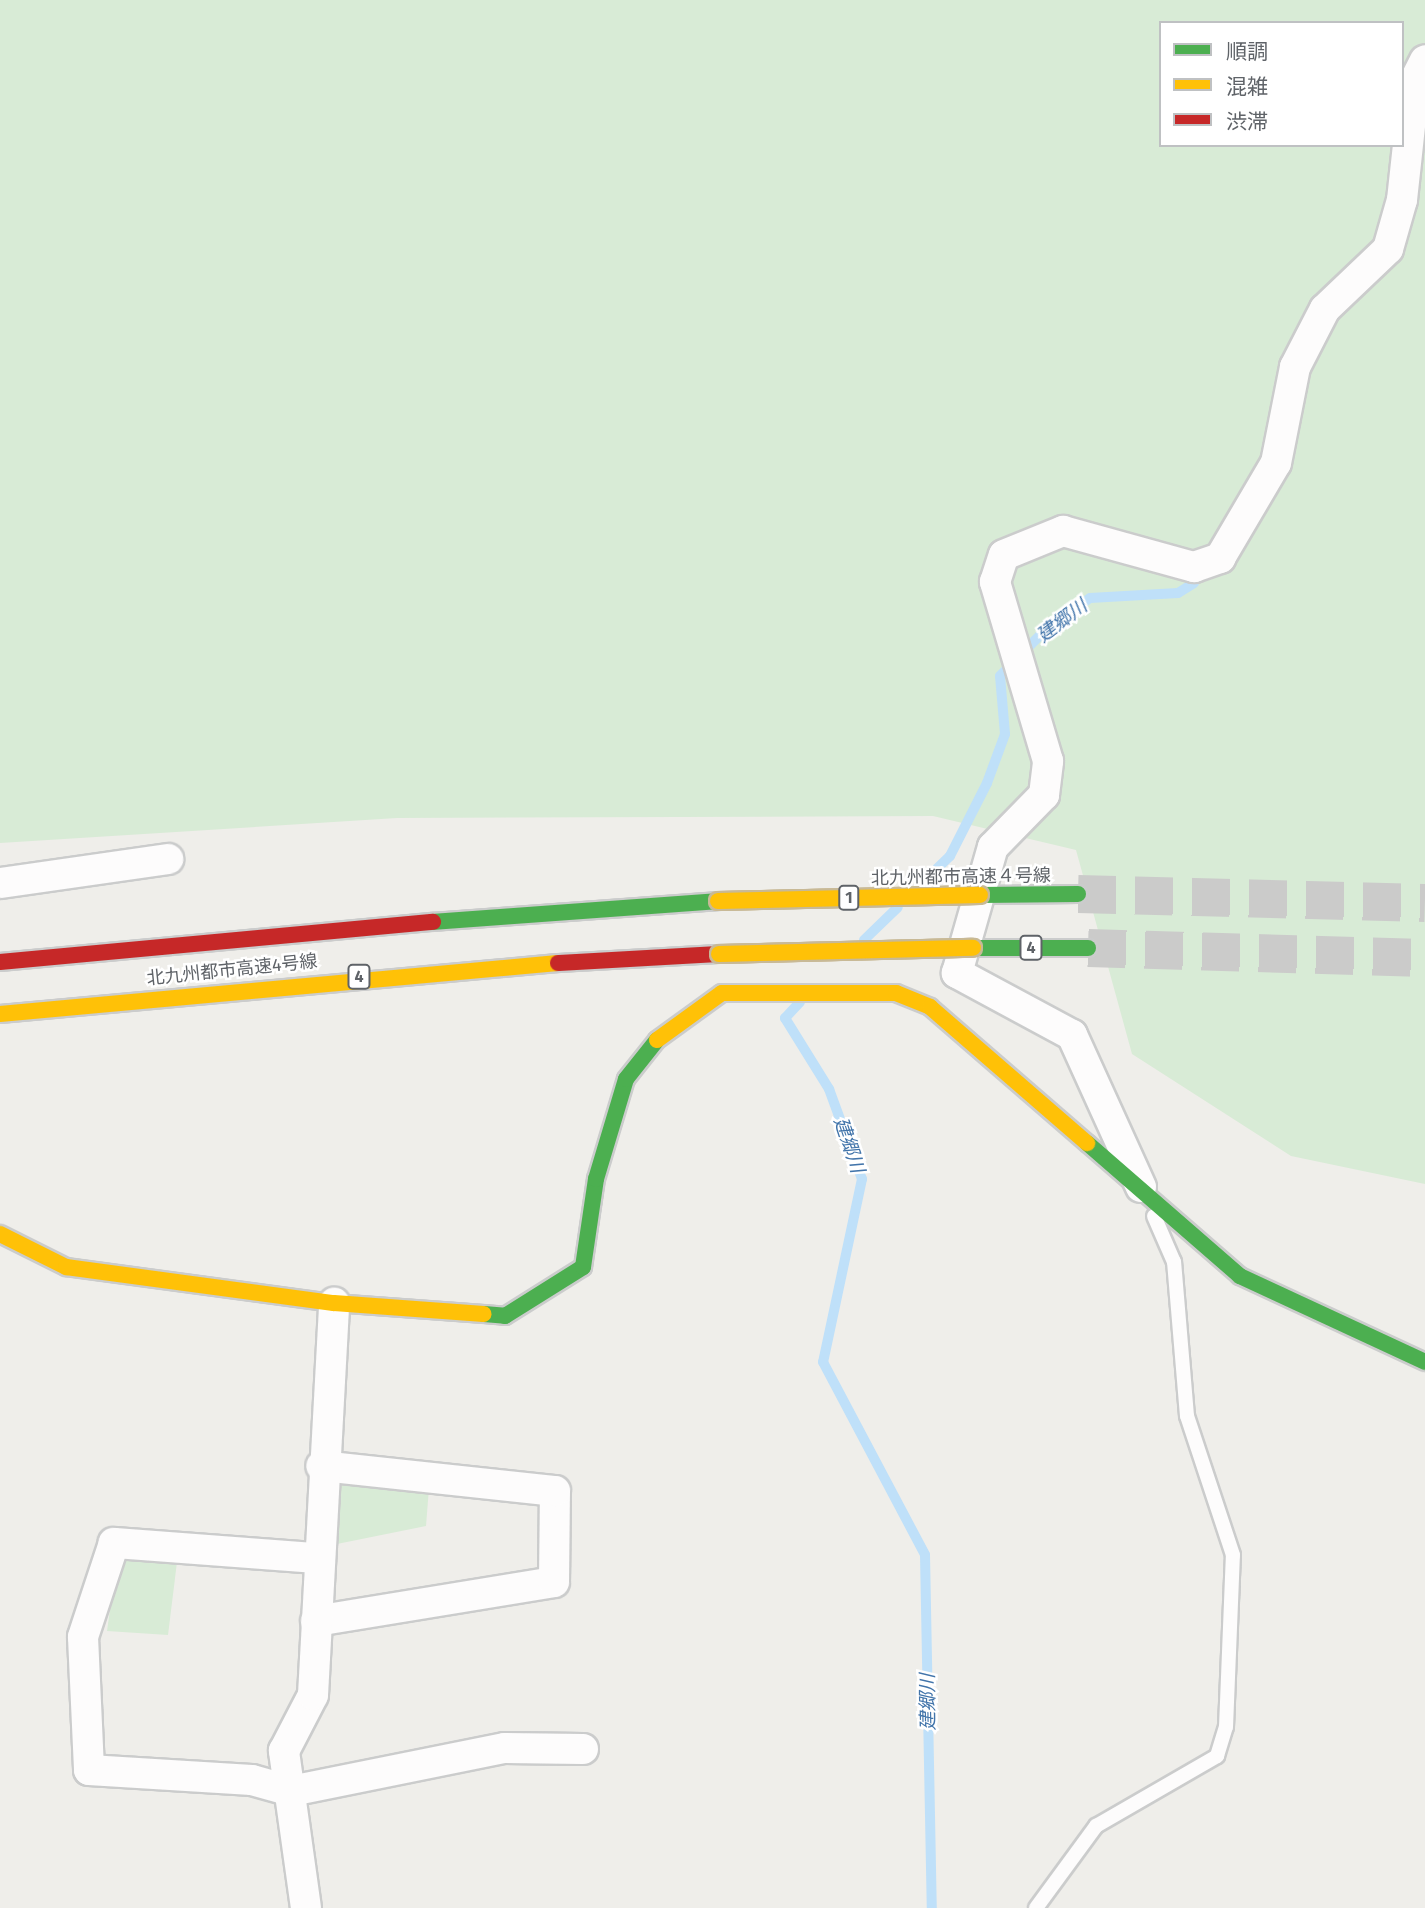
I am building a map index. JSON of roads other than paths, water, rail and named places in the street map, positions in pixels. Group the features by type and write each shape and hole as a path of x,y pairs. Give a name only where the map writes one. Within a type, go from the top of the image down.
{"main road":[{"name":"北九州都市高速４号線","path":"718,901 1079,894"},
{"name":"北九州都市高速4号線","path":"0,962 234,936 718,901"},
{"name":"4","path":"965,961 1088,948"},
{"name":"北九州都市高速4号線","path":"0,1014 477,967 719,954 965,961"},
{"path":"0,1234 66,1268 334,1303 505,1316 583,1267 596,1179 626,1079 667,1028 722,993 897,993 930,1007 1240,1276 1425,1362"}],"street":[{"path":"930,1007 965,961 993,847 1044,795 1048,761 1026,673 1010,640 995,582 1004,555 1044,535 1063,531 1194,568 1220,558 1276,463 1295,367 1325,309 1388,249 1402,200 1415,80 1425,60"},
{"path":"0,883 168,859"},
{"path":"965,961 1072,1035 1142,1189"},
{"path":"306,1908 284,1751 313,1695 315,1558 334,1303"},
{"path":"316,1621 554,1582 555,1491 321,1466"},
{"path":"315,1558 114,1543 83,1637 89,1770 252,1780 290,1791 505,1748 583,1749"}],"lane":[{"path":"1036,1908 1096,1826 1217,1756 1226,1727 1233,1555 1187,1416 1174,1262 1142,1189"}],"waterway":[{"name":"建郷川","path":"919,886 950,856 987,783 1005,734 1000,676 1047,628 1090,598 1178,593 1194,583"},
{"name":"建郷川","path":"864,940 898,907"},
{"name":"建郷川","path":"800,1002 785,1018 829,1089 862,1179 823,1362 925,1555 932,1908"}],"tunnel":[{"path":"1078,894 1425,903"},
{"path":"1088,948 1425,958"}]}
